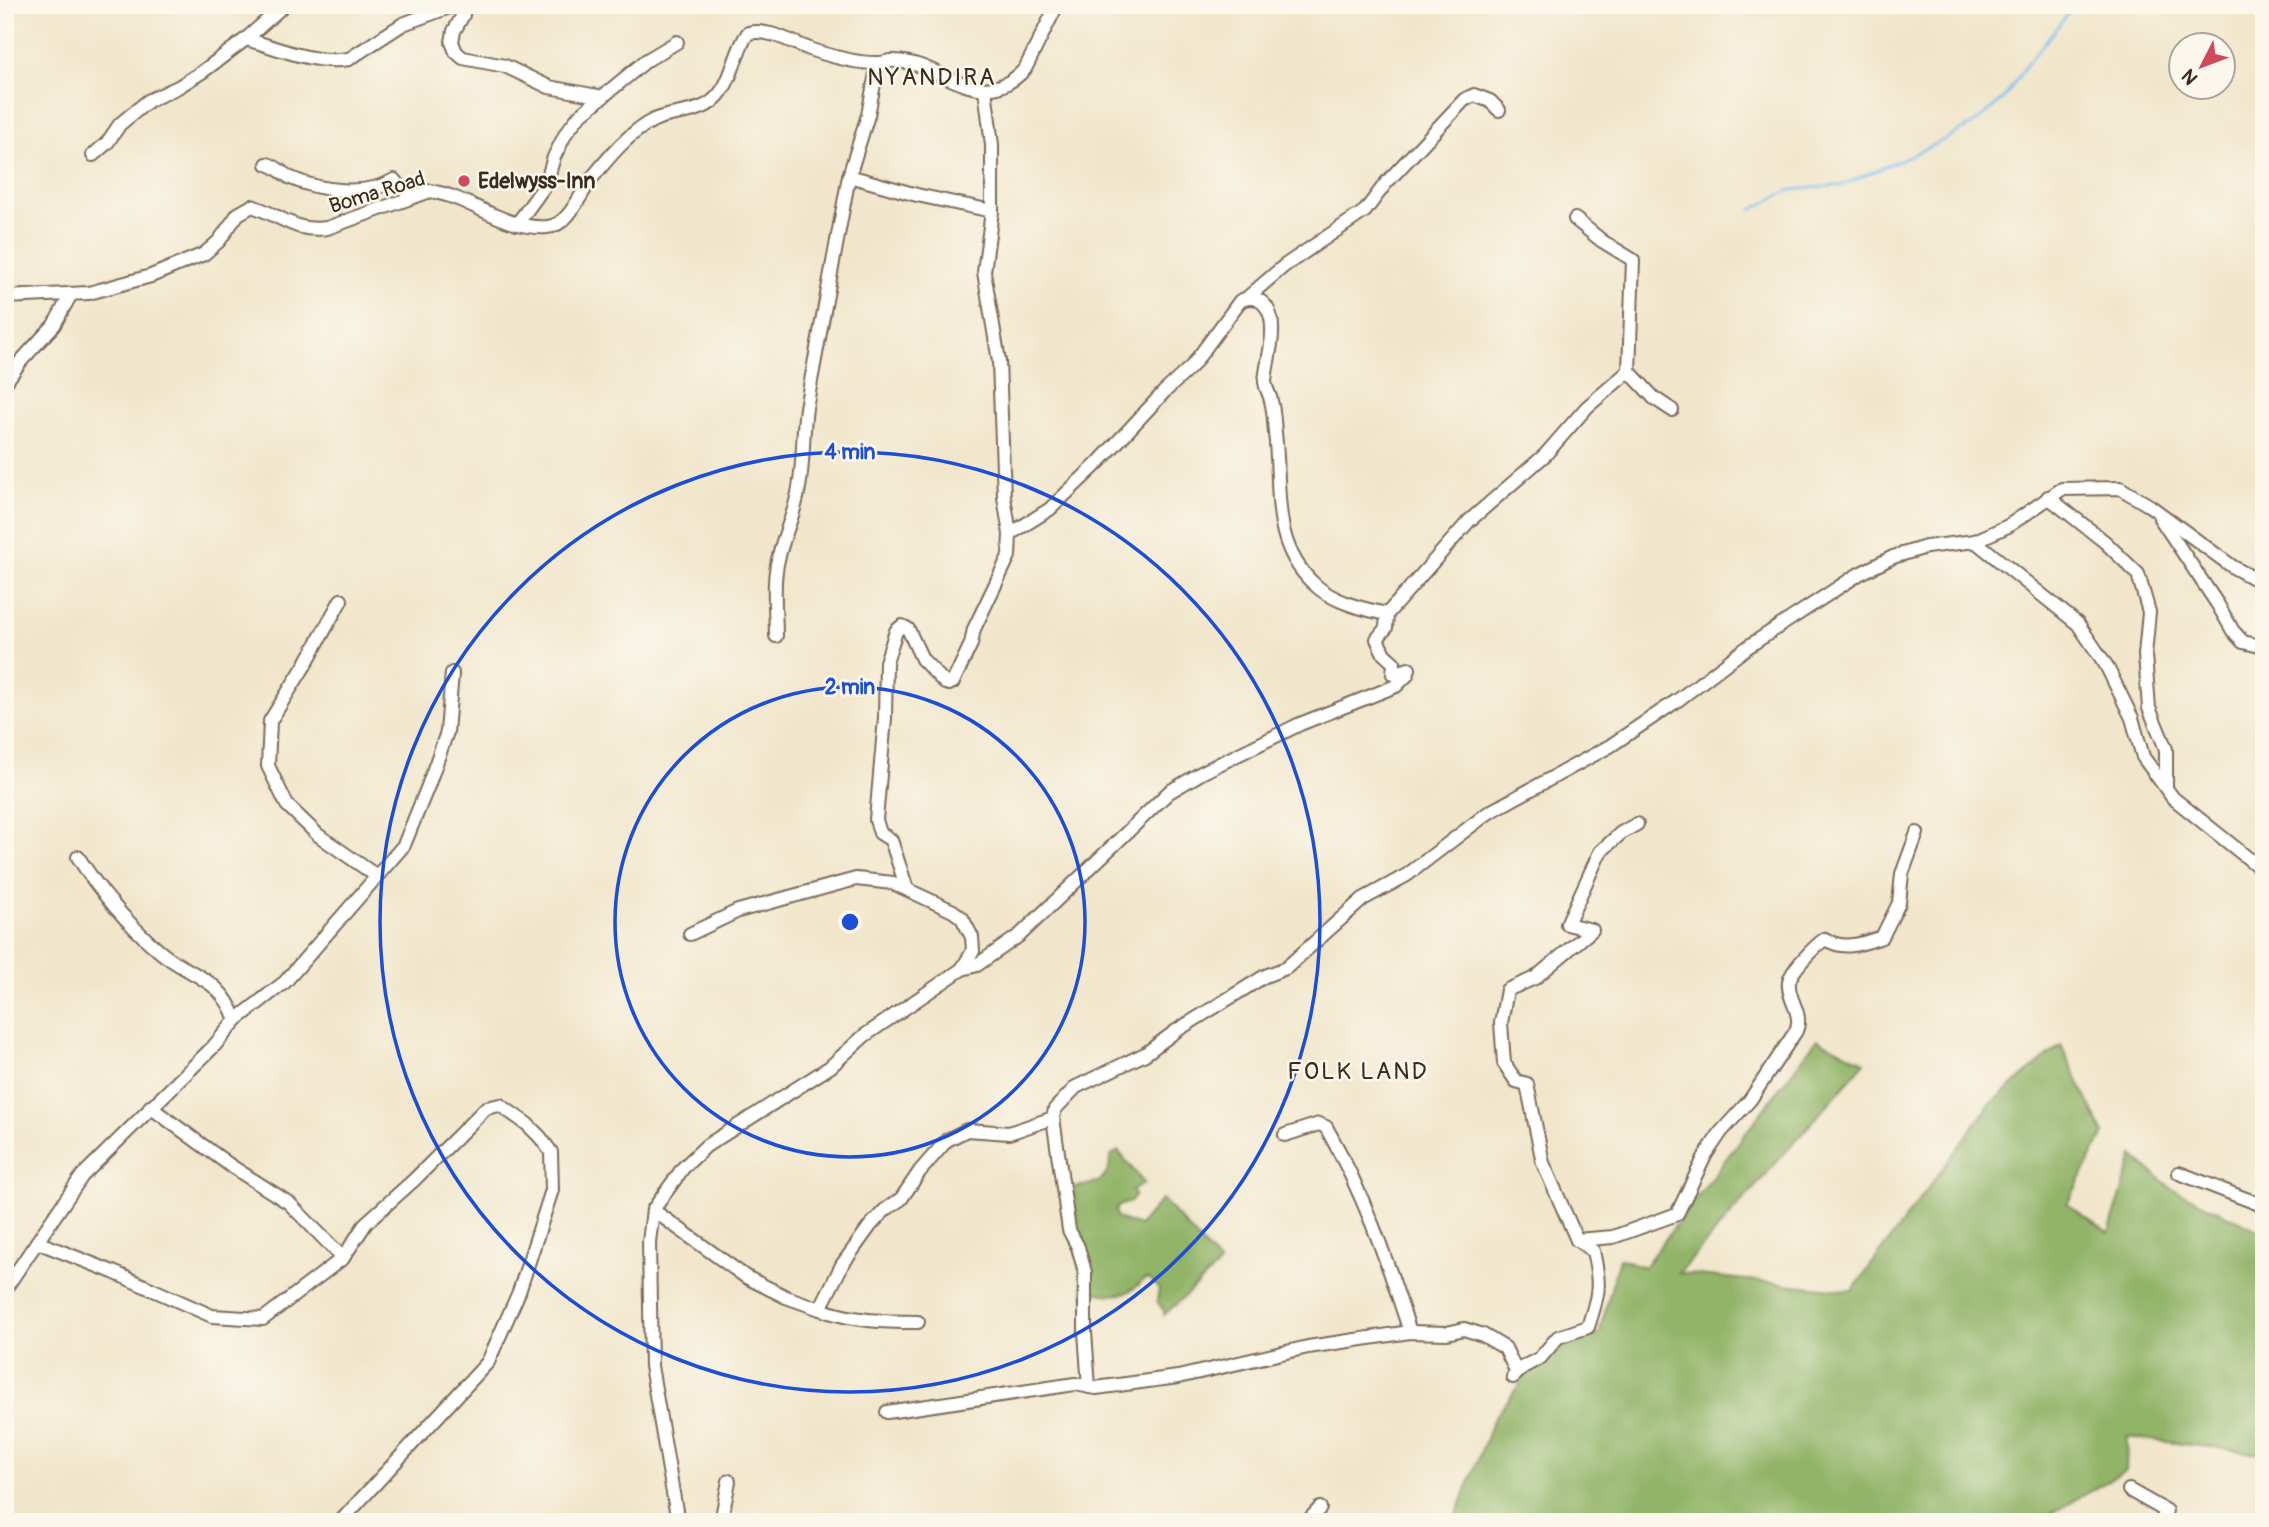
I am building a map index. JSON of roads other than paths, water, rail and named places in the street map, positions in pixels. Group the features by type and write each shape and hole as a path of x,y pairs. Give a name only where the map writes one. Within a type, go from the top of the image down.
{"street":[{"path":"93,155 107,143 120,124 148,101 186,82 246,38 284,5"},
{"path":"246,38 317,60 339,61 349,59 403,24 457,5 463,15 452,42 456,52 463,58 505,66 549,87 603,97"},
{"path":"907,889 891,841 880,834 876,820 885,718 886,662 896,631 905,626 922,659 945,683 953,682 971,644 974,629 1009,556 1010,534 1004,497 999,361 984,272 992,211 992,145 985,89 1017,78 1025,69 1057,5"},
{"name":"Boma Road","path":"5,297 70,296 123,285 180,265 204,254 219,241 238,214 252,206 279,220 312,230 327,228 430,191 443,193 517,224 545,228 556,226 565,219 608,158 630,136 654,120 711,103 726,84 741,42 748,33 759,31 816,51 878,63 895,61 915,65 972,88 985,89"},
{"path":"517,224 546,184 554,157 566,133 579,116 647,60 677,42"},
{"path":"776,636 776,572 784,536 798,497 804,458 803,429 806,408 849,176 868,115 878,63"},
{"path":"1010,534 1050,509 1098,463 1192,366 1240,301 1284,266 1365,211 1386,183 1464,100 1474,95 1490,100 1499,110"},
{"path":"267,164 290,177 316,186 364,190 394,180 401,188 417,195"},
{"path":"849,176 917,195 992,211"},
{"path":"1575,219 1602,241 1633,260 1629,371 1654,398 1672,410"},
{"path":"5,383 54,325 70,296"},
{"path":"1248,297 1256,298 1264,304 1270,315 1272,331 1265,385 1271,400 1276,440 1279,516 1289,547 1314,583 1334,598 1387,614"},
{"path":"678,1522 651,1366 649,1242 653,1210 683,1168 706,1146 830,1067 864,1035 962,969 977,965 1020,935 1169,792 1300,724 1396,686 1409,669 1393,674 1394,663 1384,654 1377,639 1386,628 1387,614 1469,521 1545,455 1587,407 1629,371"},
{"path":"1089,1387 1085,1272 1078,1247 1069,1230 1053,1118 1055,1109 1076,1087 1145,1054 1175,1031 1265,976 1278,973 1363,899 1406,875 1488,813 1620,740 1749,646 1859,574 1894,557 1926,547 1975,541 2008,526 2048,497 2069,487 2120,488 2155,510 2233,568 2264,584"},
{"path":"2048,497 2105,542 2138,574 2149,612 2145,655 2149,708 2166,749 2166,786"},
{"path":"2155,510 2233,631 2243,642 2264,647"},
{"path":"1975,541 2078,624 2106,665 2132,718 2143,757 2173,798 2264,871"},
{"path":"341,600 271,721 268,766 287,805 318,835 378,877"},
{"path":"5,1289 82,1176 214,1046 236,1020 285,982 404,845 447,732 452,673"},
{"path":"887,1412 1075,1384 1089,1387 1178,1377 1308,1347 1410,1332 1447,1333 1464,1329 1478,1333 1505,1348 1515,1375 1540,1358 1558,1337 1588,1327 1600,1279 1593,1251 1577,1240 1543,1163 1527,1084 1516,1081 1504,1063 1501,1023 1507,990 1535,978 1592,930 1567,924 1600,852 1621,833 1637,824"},
{"path":"1577,1240 1613,1237 1677,1214 1706,1154 1721,1132 1750,1100 1796,1031 1799,1022 1789,984 1793,972 1815,946 1825,939 1837,946 1858,945 1882,937 1899,903 1902,874 1917,833"},
{"path":"78,857 96,886 158,950 179,967 198,975 222,992 236,1020"},
{"path":"690,934 738,911 856,879 893,883 953,911 962,918 972,937 973,951 962,969"},
{"path":"37,1242 113,1272 194,1310 227,1319 263,1319 343,1258 366,1223 414,1180 486,1108 500,1105 527,1124 551,1152 552,1190 519,1292 488,1362 340,1522"},
{"path":"150,1107 231,1167 289,1203 343,1258"},
{"path":"820,1309 842,1265 870,1226 885,1210 901,1199 920,1171 947,1140 967,1130 1009,1133 1053,1118"},
{"path":"1285,1135 1319,1124 1326,1127 1364,1201 1384,1249 1410,1332"},
{"path":"2179,1173 2264,1206"},
{"path":"653,1210 746,1276 786,1297 847,1318 874,1322 918,1322"},
{"path":"721,1522 729,1481"},
{"path":"2129,1490 2166,1511 2161,1522"},
{"path":"1307,1522 1320,1508"}],"waterway":[{"path":"1751,210 1790,190 1843,185 1936,144 1975,123 2004,98 2027,64 2075,5"}],"place":[{"name":"Edelwyss-Inn","path":"464,181"}],"district":[{"name":"NYANDIRA","path":"932,77"},
{"name":"FOLK LAND","path":"1358,1071"}]}
